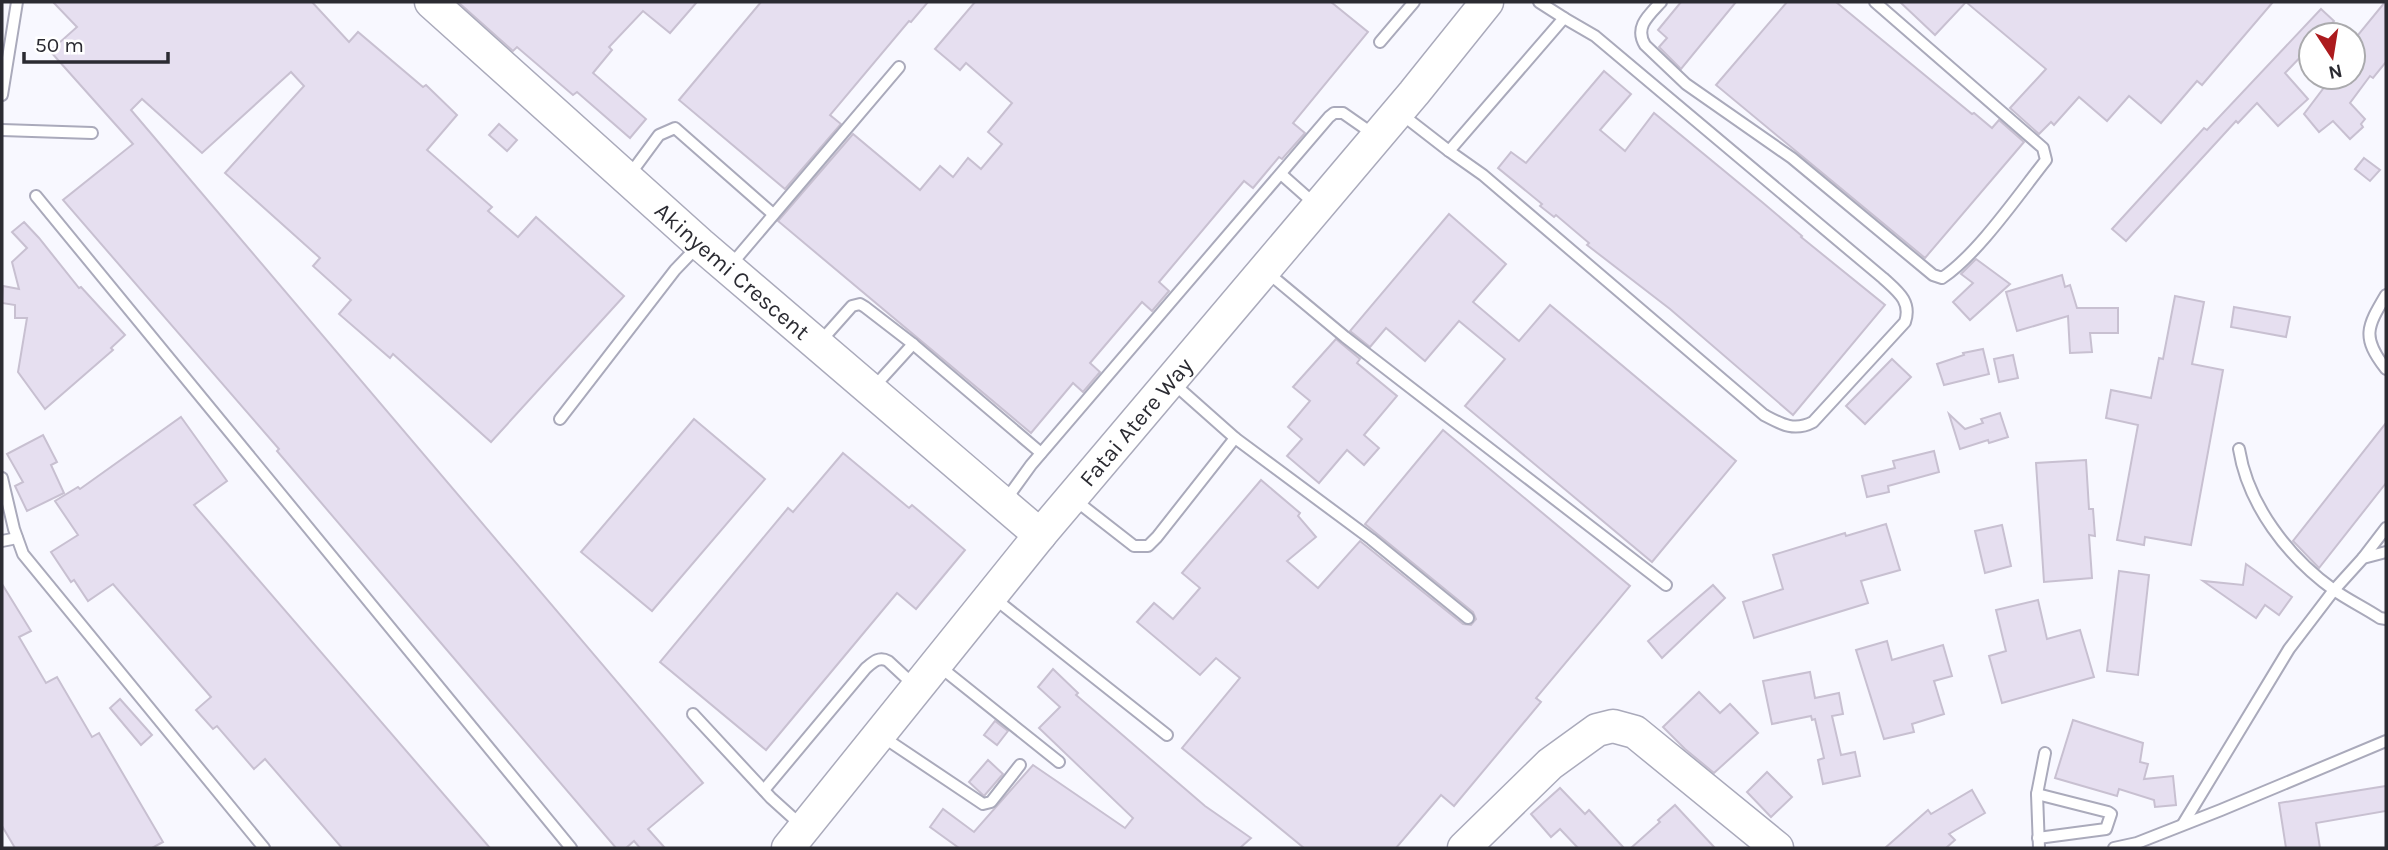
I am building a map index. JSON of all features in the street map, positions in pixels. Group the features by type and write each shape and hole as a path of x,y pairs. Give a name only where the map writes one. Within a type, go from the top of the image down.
{"street":[{"name":"Akinyemi Crescent","path":"431,2 700,244 1040,535"},
{"name":"Fatai Atere Way","path":"796,838 1040,535 1398,111 1479,5"},
{"path":"1464,848 1550,764 1597,730 1613,726 1635,732 1776,848"}],"lane":[{"path":"2,95 17,2"},
{"path":"1381,42 1414,2"},
{"path":"1398,111 1483,175 1764,415 1782,425 1795,428 1813,422 1905,322 1906,302 1883,278 1595,36 1539,2"},
{"path":"1661,2 1641,24 1640,38 1644,45 1686,84 1792,158 1933,275 1942,278 1952,272 1988,233 2046,160 2046,153 1875,2"},
{"path":"1449,151 1564,18"},
{"path":"728,268 899,67"},
{"path":"1003,503 1041,453 1334,113 1343,113 1377,136"},
{"path":"627,178 659,135 674,128 773,214"},
{"path":"2,130 92,133"},
{"path":"1281,174 1318,206"},
{"path":"36,196 570,848"},
{"path":"560,419 675,270 700,244"},
{"path":"1264,271 1345,337 1666,585"},
{"path":"2386,295 2370,322 2368,337 2375,355 2386,369"},
{"path":"818,345 846,312 855,304 860,304 913,344 1041,453"},
{"path":"871,390 913,344"},
{"path":"1171,382 1235,438 1371,538 1468,618"},
{"path":"1072,498 1134,546 1148,546 1235,438"},
{"path":"2239,449 2242,466 2267,520 2298,558 2334,590 2386,619"},
{"path":"2,478 23,554 264,848"},
{"path":"2183,824 2289,649 2386,528"},
{"path":"2,541 17,538"},
{"path":"2363,558 2386,552"},
{"path":"991,596 1167,735"},
{"path":"764,790 866,668 876,660 888,661 918,689"},
{"path":"937,664 1059,762"},
{"path":"693,714 764,790 796,838"},
{"path":"880,736 983,804 991,802 1020,765"},
{"path":"2114,848 2137,843 2386,741"},
{"path":"2037,794 2108,811 2111,814 2106,829 2039,843 2037,794 2045,753"}],"building":[{"path":"53,2 312,2 349,42 358,32 423,87 426,85 457,115 427,150 492,207 488,211 518,237 536,217 624,296 491,442 393,354 390,358 339,314 351,300 313,266 320,258 225,173 304,86 291,72 202,153 142,99 131,110 703,783 648,829 665,848 640,848 634,841 626,848 616,848 277,451 279,449 63,200 133,144 50,51 77,27"},
{"path":"458,2 697,2 670,33 643,11 609,47 612,50 593,73 646,119 630,138 577,92 573,95 517,47 513,51"},
{"path":"761,2 928,2 830,115 841,124 785,189 679,100"},
{"path":"975,2 1331,2 1368,32 1293,123 1305,133 1282,159 1279,157 1253,188 1244,181 1159,282 1169,291 1152,311 1142,302 1090,363 1100,372 1083,392 1073,383 1031,433 778,221 853,134 920,190 940,166 953,177 968,158 981,169 1002,144 988,132 1012,103 966,63 960,70 935,49"},
{"path":"1681,2 1736,2 1681,69 1659,47 1667,38 1658,30"},
{"path":"1787,2 1836,2 1972,114 1992,128 1999,120 2024,142 1925,258 1716,85"},
{"path":"1900,2 1966,2 1935,35"},
{"path":"1966,2 2273,2 2202,85 2197,81 2161,123 2129,96 2107,121 2079,97 2054,125 2051,122 2039,134 2010,108 2046,69"},
{"path":"2385,2 2386,62 2373,78 2370,76 2367,80 2367,24"},
{"path":"2321,9 2334,21 2310,21"},
{"path":"2297,34 2297,61 2285,73 2297,87 2297,91 2301,91 2308,99 2278,126 2257,103 2238,123 2236,121 2126,241 2112,229 2204,128 2207,130"},
{"path":"1604,71 1631,94 1600,130 1625,151 1654,113 1885,305 1793,415 1670,309 1587,245 1589,243 1556,215 1554,217 1540,206 1542,204 1498,168 1511,152 1526,163"},
{"path":"2321,91 2359,91 2350,103 2365,119 2361,124 2363,127 2350,139 2333,121 2319,132 2304,114"},
{"path":"499,124 517,140 507,151 489,135"},
{"path":"2364,158 2380,170 2370,181 2355,169"},
{"path":"1449,214 1506,264 1473,302 1519,341 1550,305 1736,461 1652,562 1465,406 1505,359 1459,321 1425,361 1386,328 1370,347 1350,331"},
{"path":"24,222 79,288 81,287 125,335 111,348 113,350 45,409 18,372 27,318 15,318 15,305 2,303 3,286 19,289 12,262 27,248 12,232"},
{"path":"1976,259 2010,284 1970,320 1953,302 1973,283 1961,274"},
{"path":"2062,275 2065,287 2070,285 2077,308 2118,308 2118,333 2090,333 2092,352 2070,353 2068,316 2017,331 2006,292"},
{"path":"2175,296 2204,302 2192,364 2223,370 2191,545 2145,537 2144,545 2117,540 2138,425 2106,418 2111,390 2151,398 2159,358 2163,359"},
{"path":"2234,307 2290,317 2286,337 2231,327"},
{"path":"1336,339 1360,359 1357,363 1397,396 1364,435 1379,448 1364,465 1347,450 1319,483 1287,456 1302,439 1288,427 1310,401 1293,387"},
{"path":"1983,349 1989,374 1944,385 1937,364 1964,355 1963,353"},
{"path":"2013,355 2018,378 1999,382 1994,359"},
{"path":"1892,359 1911,377 1865,424 1846,406"},
{"path":"2000,413 2008,437 1960,449 1949,414 1965,429 1983,423 1981,419"},
{"path":"181,417 227,481 194,505 490,848 342,848 265,759 254,769 217,726 213,729 196,710 211,697 113,584 88,601 74,580 71,582 51,552 78,535 55,501 78,487 80,489"},
{"path":"694,419 765,479 652,611 581,552"},
{"path":"2386,423 2386,483 2319,568 2293,541"},
{"path":"1443,430 1630,586 1536,698 1541,702 1454,806 1441,795 1396,848 1304,848 1182,748 1240,678 1216,658 1200,675 1137,622 1154,603 1173,619 1200,588 1182,573 1261,480 1300,513 1298,516 1316,537 1287,561 1318,588 1360,541 1463,624 1471,625 1476,619 1473,612 1365,524"},
{"path":"43,435 57,462 51,465 64,493 27,511 15,486 23,482 7,454"},
{"path":"1934,451 1939,472 1888,486 1889,492 1867,497 1862,476 1895,468 1893,461"},
{"path":"843,453 909,508 912,505 965,550 916,609 897,593 766,750 660,662 788,508 793,512"},
{"path":"2086,460 2089,509 2093,509 2095,536 2089,535 2092,578 2044,582 2036,463"},
{"path":"1886,524 1900,570 1861,581 1868,603 1754,638 1743,602 1783,589 1773,555 1845,533 1846,536"},
{"path":"2002,525 2011,566 1985,573 1975,531"},
{"path":"2246,564 2292,597 2279,615 2265,605 2256,618 2203,581 2243,585"},
{"path":"2119,571 2149,575 2138,675 2107,671"},
{"path":"2,584 31,631 19,637 46,683 57,677 92,737 99,733 163,842 152,848 15,848 2,826"},
{"path":"1713,585 1725,598 1662,658 1648,641"},
{"path":"2038,600 2047,639 2080,630 2094,677 2002,703 1989,656 2006,651 1996,610"},
{"path":"1887,641 1892,660 1943,645 1952,676 1934,681 1944,714 1912,724 1914,732 1884,739 1856,650"},
{"path":"1053,669 1078,693 1076,695 1205,806 1251,838 1240,848 959,848 930,827 943,809 974,832 1033,765 1125,828 1133,818 1039,728 1060,707 1038,687"},
{"path":"1810,672 1815,698 1839,693 1843,714 1832,716 1841,755 1855,752 1860,776 1823,784 1818,760 1824,758 1815,719 1812,720 1811,716 1772,724 1763,681"},
{"path":"1699,692 1720,713 1730,704 1758,733 1714,773 1663,727"},
{"path":"120,699 152,735 141,745 110,708"},
{"path":"2073,720 2143,743 2140,762 2148,764 2144,779 2173,776 2176,805 2155,807 2154,800 2119,789 2117,796 2055,778"},
{"path":"995,721 1008,731 997,745 984,735"},
{"path":"988,760 1003,774 984,796 969,782"},
{"path":"1767,772 1792,797 1771,817 1747,792"},
{"path":"2386,786 2386,811 2316,823 2320,848 2286,848 2279,803"},
{"path":"1560,788 1585,814 1589,810 1624,848 1578,848 1560,829 1551,837 1531,814"},
{"path":"1972,790 1985,813 1949,834 1955,840 1946,848 1885,848 1928,810 1931,814"},
{"path":"1675,805 1715,848 1631,848 1660,822 1658,820"}]}
